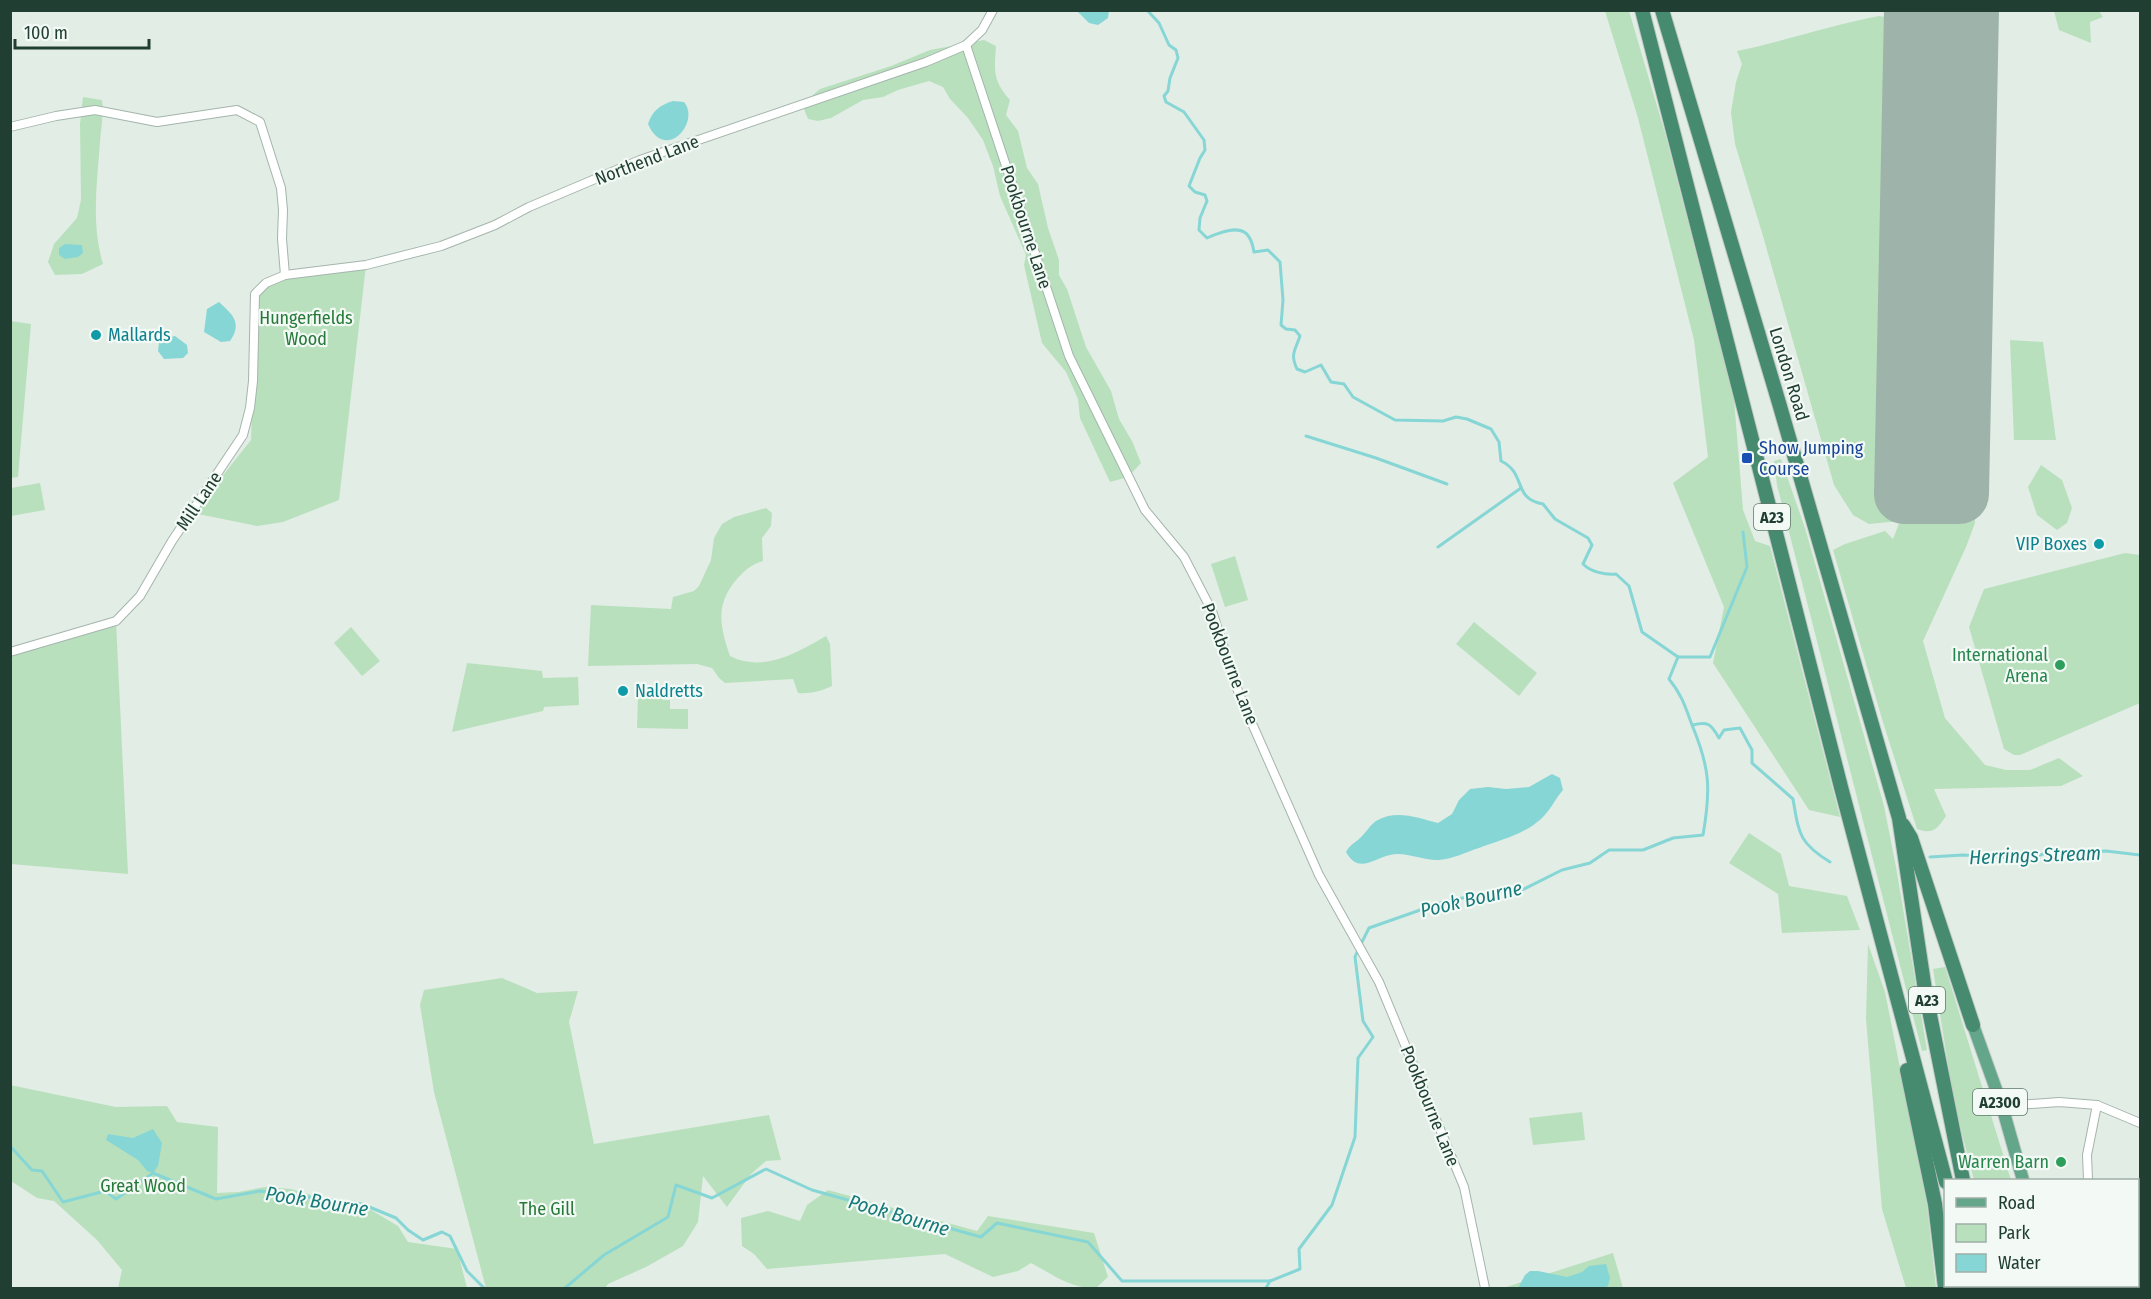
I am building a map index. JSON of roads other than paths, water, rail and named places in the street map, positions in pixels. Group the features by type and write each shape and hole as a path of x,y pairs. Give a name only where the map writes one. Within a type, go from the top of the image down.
{"highway":[{"name":"A23","path":"1642,10 1836,768 1945,1179"},
{"name":"London Road","path":"1662,10 1899,818"},
{"name":"A23","path":"1899,818 1925,990 1963,1179"},
{"path":"1899,818 1911,838 1973,1025"},
{"path":"1904,1023 1902,1045 1935,1204 1944,1280"}],"main road":[{"name":"A2300","path":"1973,1025 2002,1106 2023,1179"}],"street":[{"name":"Northend Lane","path":"285,275 366,265 441,246 495,225 530,207 640,160 926,62 966,45 982,30 993,10"},
{"name":"Pookbourne Lane","path":"966,45 1068,356 1145,510 1184,557 1207,602 1239,694 1319,875 1379,982 1464,1188 1485,1288"},
{"path":"10,127 95,110 157,122 237,110 260,122 269,158 281,188 285,275"},
{"name":"Mill Lane","path":"10,652 116,621 135,604 172,541 243,435 250,408 253,381 255,294 266,283 285,275"},
{"path":"2002,1106 2059,1102 2097,1105 2140,1123"},
{"path":"2088,1179 2087,1155 2097,1105"}],"water":[{"path":"1109,10 1108,18 1098,25 1089,23 1077,11"},
{"path":"673,101 684,102 688,110 688,119 679,135 663,140 655,135 648,124 657,109"},
{"path":"65,244 82,245 83,253 78,257 65,259 59,255 59,248"},
{"path":"219,302 232,315 236,324 230,341 221,342 204,332 207,309"},
{"path":"175,336 187,345 188,353 183,358 164,359 158,351 159,343"},
{"path":"1552,774 1560,778 1563,790 1541,819 1511,836 1454,857 1439,860 1396,854 1361,864 1351,859 1346,852 1376,821 1384,817 1399,815 1438,823 1452,814 1459,800 1470,789 1529,787"},
{"path":"153,1129 162,1143 158,1166 153,1173 147,1171 138,1160 106,1140 108,1134 133,1138"},
{"path":"1606,1264 1610,1278 1608,1286 1603,1288 1518,1288 1530,1271 1567,1277 1582,1272 1589,1266"}],"waterway":[{"name":"Herrings Stream","path":"1147,10 1159,23 1169,45 1176,50 1178,58 1170,78 1168,91 1164,96 1166,102 1184,112 1204,140 1205,150 1189,186 1195,192 1205,195 1207,201 1200,218 1199,230 1207,238 1229,230 1241,231 1250,239 1254,252 1268,250 1280,262 1283,300 1281,325 1286,329 1295,330 1300,336 1294,356 1297,369 1305,372 1321,365 1331,382 1344,384 1353,397 1395,420 1443,421 1456,417 1491,429 1499,442 1501,461 1514,472 1527,497 1543,504 1555,519 1588,538 1592,545 1583,564 1598,572 1616,574 1629,586 1642,632 1678,657"},
{"path":"1306,436 1447,484"},
{"path":"1438,547 1521,488"},
{"path":"1678,657 1710,657 1747,567 1743,532"},
{"name":"Pook Bourne","path":"1361,944 1369,928 1443,902 1487,893 1520,891 1562,870 1590,863 1609,850 1643,850 1673,838 1703,835 1708,791 1706,767 1687,712 1669,679 1678,657"},
{"name":"Herrings Stream","path":"1693,725 1702,723 1709,725 1719,738 1724,730 1740,728 1752,750 1752,763 1793,799 1799,829 1806,843 1830,862"},
{"name":"Herrings Stream","path":"1930,857 1963,855 2028,859 2046,853 2106,851 2140,855"},
{"name":"Pook Bourne","path":"565,1288 604,1255 668,1217 676,1185 712,1198 766,1169 812,1190 981,1237 997,1223 1088,1242 1122,1281 1270,1281 1300,1269 1299,1249 1332,1205 1355,1137 1358,1058 1373,1037 1363,1021 1355,957 1358,950"},
{"name":"Pook Bourne","path":"10,1146 32,1170 42,1171 63,1202 105,1191 116,1199 153,1173 216,1199 260,1191 362,1204 396,1218 423,1240 442,1232 450,1236 467,1271 484,1288"},
{"name":"Pook Bourne","path":"1266,1288 1270,1281"}],"place":[{"name":"Mallards","path":"96,335"},
{"name":"Show Jumping Course","path":"1747,458"},
{"name":"VIP Boxes","path":"2099,544"},
{"name":"International Arena","path":"2060,665"},
{"name":"Naldretts","path":"623,691"},
{"name":"Warren Barn","path":"2061,1162"}],"park label":[{"name":"Hungerfields Wood","path":"306,328"},
{"name":"Great Wood","path":"143,1186"},
{"name":"The Gill","path":"547,1209"}]}
